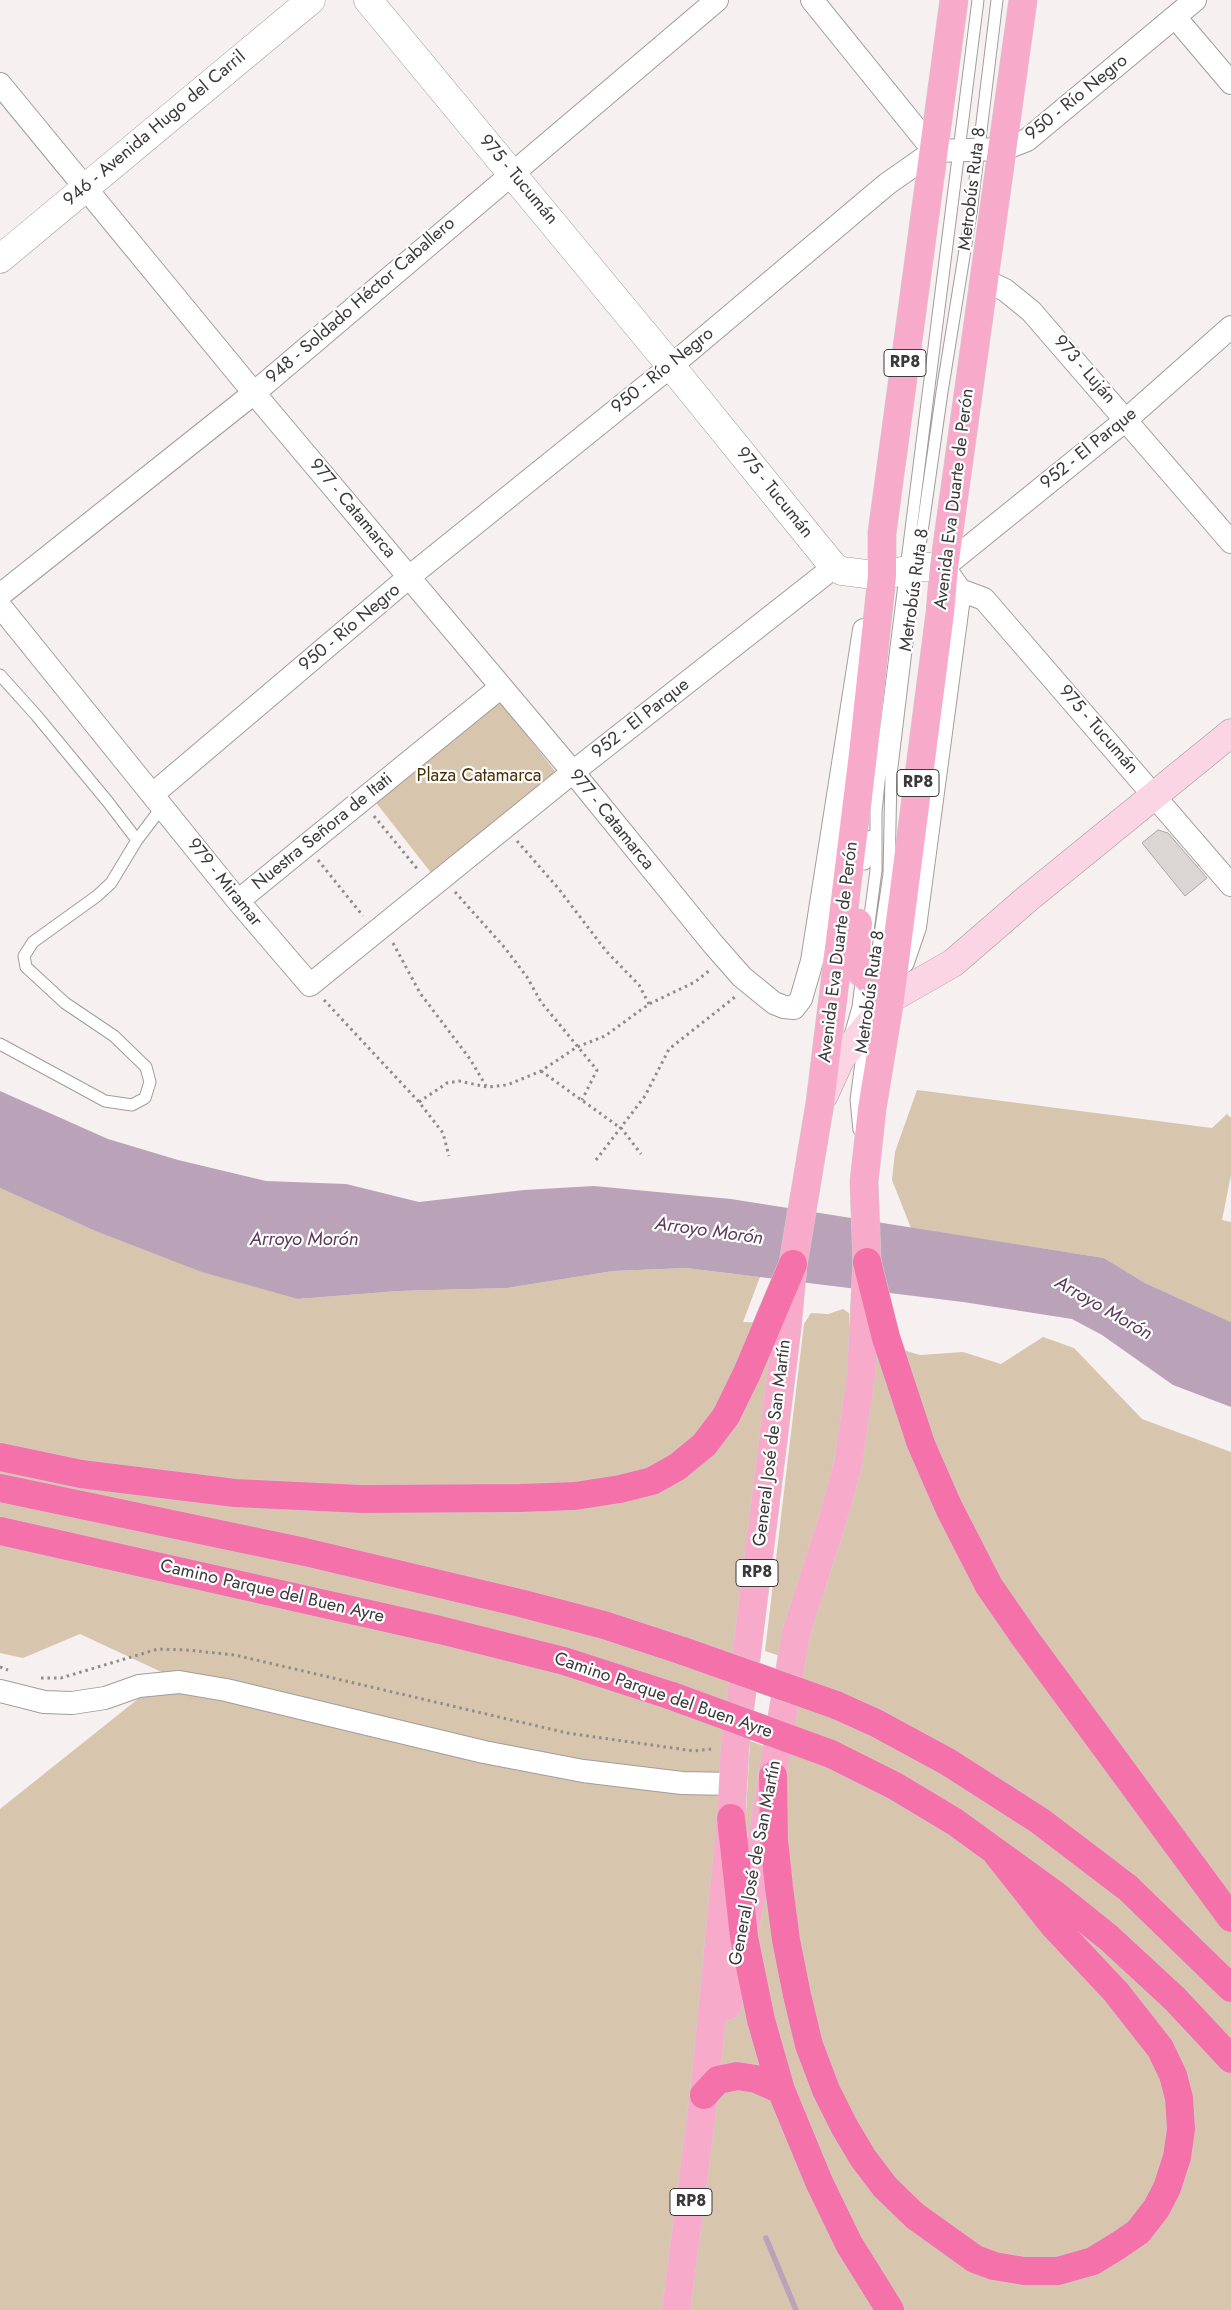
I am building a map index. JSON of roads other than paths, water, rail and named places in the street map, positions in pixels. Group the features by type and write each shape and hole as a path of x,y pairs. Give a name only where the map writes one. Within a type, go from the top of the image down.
{"highway":[{"path":"867,1262 875,1338 949,1508 989,1586 1025,1638 1231,1918"},
{"path":"0,1457 81,1474 235,1493 362,1498 520,1498 575,1496 620,1489 652,1480 677,1467 704,1445 726,1416 747,1374 778,1325 793,1264"},
{"path":"0,1488 305,1552 520,1603 604,1625 683,1650 836,1705 876,1723 948,1762 1040,1821 1128,1888 1231,1988"},
{"name":"Camino Parque del Buen Ayre","path":"0,1531 440,1630 564,1661 672,1696 831,1754 895,1786 955,1822 1053,1893 1109,1938 1175,1999 1231,2059"},
{"path":"773,1776 774,1840 779,1887 786,1940 797,1995 809,2045 826,2090 844,2126 863,2158 885,2187 915,2216 975,2259 994,2266 1024,2271 1058,2271 1093,2261 1138,2232 1156,2209 1167,2188 1177,2157 1180,2129 1179,2098 1173,2075 1160,2048 1116,1992 1054,1926 997,1854"},
{"path":"731,1818 744,1937 761,2020 781,2090 819,2182 848,2244 890,2310"},
{"path":"704,2095 718,2080 737,2076 756,2079 781,2090"}],"main road":[{"name":"Avenida Eva Duarte de Perón","path":"793,1264 820,1103 858,792 984,280 968,150 954,0"},
{"name":"Avenida Eva Duarte de Perón","path":"867,1262 864,1182 872,1108 875,985 940,613 912,570 882,533 968,150 1023,0"},
{"path":"875,985 953,963 1231,733"},
{"path":"820,1103 845,1052 867,1025 875,985 857,961 856,944 865,864 858,792"},
{"name":"General José de San Martín","path":"676,2310 704,2095 731,1818 735,1748 778,1325"},
{"name":"General José de San Martín","path":"704,2095 744,1937 796,1633 834,1515 848,1464 861,1376 875,1338"}],"street":[{"name":"946 - Avenida Hugo del Carril","path":"0,259 311,0"},
{"name":"975 - Tucumán","path":"368,0 512,172 834,567"},
{"name":"948 - Soldado Héctor Caballero","path":"0,595 254,393 512,172 717,0"},
{"path":"812,0 968,150"},
{"name":"950 - Río Negro","path":"157,801 409,577 671,366 887,184 968,150 1027,140 1196,0"},
{"path":"1175,18 1231,83"},
{"name":"977 - Catamarca","path":"0,84 254,393 742,977 774,1003 794,1008"},
{"name":"973 - Luján","path":"984,280 1006,290 1032,311 1231,542"},
{"name":"952 - El Parque","path":"912,570 1127,419 1231,328"},
{"path":"834,567 842,571 912,570 960,590"},
{"name":"952 - El Parque","path":"310,985 506,828 572,772 834,567"},
{"name":"Avenida Eva Duarte de Perón","path":"794,1008 801,999 812,961 865,624 912,570"},
{"name":"975 - Tucumán","path":"960,590 984,599 1231,885"},
{"name":"Avenida Eva Duarte de Perón","path":"875,985 915,927 960,590"},
{"name":"979 - Miramar","path":"0,606 238,901 310,985"},
{"name":"Nuestra Señora de Itati","path":"238,901 501,687"},
{"path":"0,1691 44,1702 72,1703 105,1698 139,1686 179,1682 226,1690 484,1752 565,1767 672,1782 732,1784"}],"lane":[{"name":"Metrobús Ruta 8","path":"865,864 876,812 912,570 971,213 968,150 978,0"},
{"name":"Metrobús Ruta 8","path":"968,150 993,38 999,0"},
{"path":"0,675 96,787 137,840"},
{"path":"0,1044 105,1101 121,1105 132,1105 144,1098 150,1082 146,1067 114,1036 65,1003 26,967 24,956 33,942 97,896 111,883 137,840 157,801"},
{"name":"Metrobús Ruta 8","path":"845,1052 858,1007 875,985 876,812"},
{"name":"Metrobús Ruta 8","path":"864,1182 856,1100 867,1025"}],"water":[{"name":"Arroyo Morón","path":"0,1091 108,1139 178,1160 266,1181 346,1184 419,1202 524,1190 594,1186 731,1199 1104,1258 1145,1283 1231,1322 1231,1407 1173,1385 1102,1335 1072,1319 963,1302 686,1268 613,1271 507,1288 398,1291 298,1299 202,1272 93,1230 0,1188"}],"waterway":[{"path":"766,2238 796,2310"}],"park label":[{"name":"Plaza Catamarca","path":"479,777"}]}
